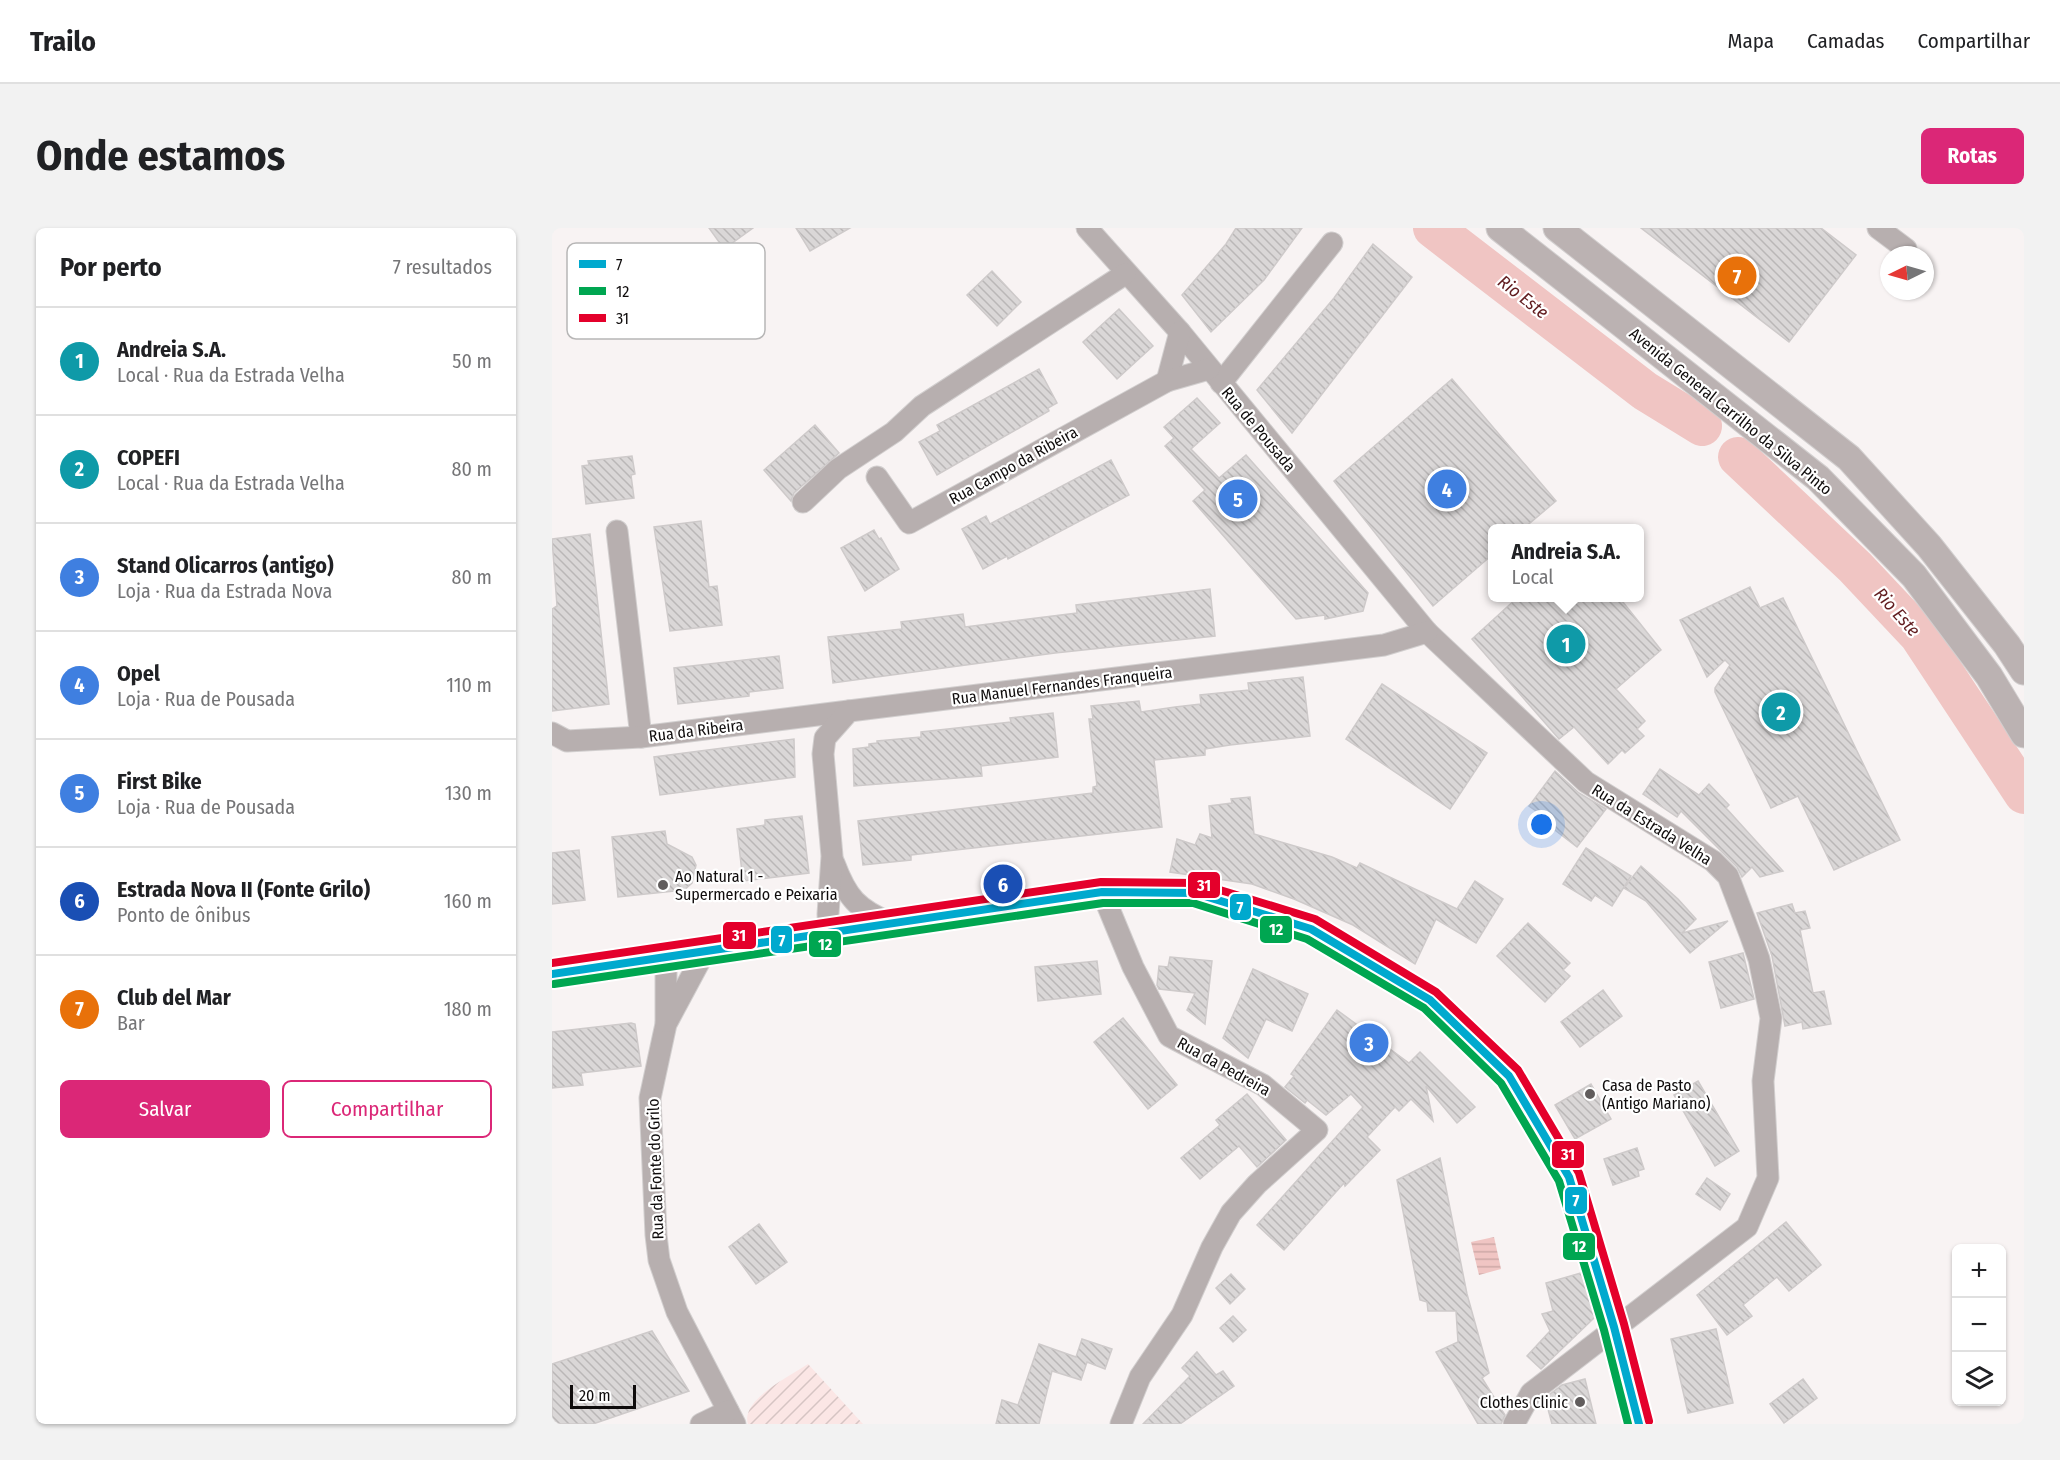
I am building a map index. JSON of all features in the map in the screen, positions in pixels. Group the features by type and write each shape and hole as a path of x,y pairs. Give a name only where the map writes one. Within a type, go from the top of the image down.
{"main road":[{"name":"Avenida General Carrilho da Silva Pinto","path":"1500,228 1818,478 1914,576 1989,676 2024,734"},
{"name":"Avenida General Carrilho da Silva Pinto","path":"1557,228 1849,458 1929,546 2007,645 2024,671"},
{"path":"552,974 666,959 1102,892 1195,893 1311,928 1430,1000 1509,1076 1569,1177 1614,1327 1640,1424"}],"street":[{"name":"Rua de Pousada","path":"1087,228 1125,274 1179,332 1427,632"},
{"path":"1878,228 1902,246"},
{"path":"1215,376 1332,243"},
{"path":"803,502 838,469 894,432 922,406 1125,274"},
{"path":"1167,381 1179,332"},
{"name":"Rua Campo da Ribeira","path":"877,477 909,523 1167,381 1215,376"},
{"name":"Rua da Ribeira","path":"617,531 641,737 849,711"},
{"name":"Rua Manuel Fernandes Franqueira","path":"849,711 1384,645 1427,632"},
{"name":"Rua da Estrada Velha","path":"1427,632 1586,782 1713,861 1728,876 1759,959 1771,1018 1763,1081 1768,1178 1747,1227 1531,1393 1514,1424"},
{"path":"838,932 828,914 832,856 823,754 825,738 849,711"},
{"path":"552,733 567,741 641,737"},
{"path":"832,856 843,887 855,904 871,915 892,924"},
{"name":"Rua da Pedreira","path":"1102,892 1133,967 1169,1036 1263,1085 1317,1130 1257,1184 1231,1213 1212,1247 1182,1315 1140,1377 1120,1424"},
{"name":"Rua da Fonte do Grilo","path":"666,1024 704,953"},
{"name":"Rua da Fonte do Grilo","path":"666,959 666,1024 650,1098 650,1136 659,1260 677,1312 731,1418"},
{"path":"701,1424 731,1418"}],"shaded area":[{"path":"1494,1237 1501,1269 1479,1275 1471,1242"},
{"path":"808,1364 863,1424 748,1424 751,1406 759,1398"}],"building":[{"path":"709,228 753,228 732,243 720,243"},
{"path":"796,228 850,228 810,251"},
{"path":"1236,228 1302,228 1264,280 1211,332 1182,295 1226,244"},
{"path":"1641,228 1821,228 1856,255 1789,342"},
{"path":"1373,244 1412,277 1292,433 1257,390 1334,298"},
{"path":"992,271 1021,302 997,326 967,295"},
{"path":"1119,309 1153,346 1117,379 1083,342"},
{"path":"1039,369 1057,403 1048,408 1049,411 937,475 919,442 940,431 937,425"},
{"path":"1452,379 1556,501 1529,524 1488,524 1488,558 1433,606 1334,481"},
{"path":"1197,398 1220,423 1191,449 1219,478 1246,455 1368,593 1363,611 1325,619 1325,615 1296,619 1193,501 1205,490 1165,446 1174,438 1164,427"},
{"path":"815,425 839,453 794,493 791,501 764,470"},
{"path":"632,456 635,474 631,475 634,498 586,504 582,466 589,465 588,461"},
{"path":"1111,460 1129,495 1008,559 1007,556 983,569 962,529 986,516 990,524"},
{"path":"701,521 709,587 717,586 722,625 670,631 654,527"},
{"path":"874,530 899,569 865,591 841,548"},
{"path":"590,534 609,704 552,711 552,609 557,606 552,539"},
{"path":"1750,587 1760,608 1783,598 1900,840 1834,870 1798,796 1771,808 1715,692 1715,688 1730,665 1725,660 1707,677 1680,620"},
{"path":"1210,589 1215,636 1055,653 833,683 828,637 902,629 901,622 963,614 965,627 1077,613 1076,605"},
{"path":"1513,602 1623,602 1661,650 1616,689 1645,721 1637,729 1644,736 1625,753 1622,750 1608,764 1574,727 1559,739 1472,639"},
{"path":"779,656 783,688 749,692 749,696 678,704 674,668"},
{"path":"1303,677 1310,736 1230,745 1205,749 1205,755 1154,760 1162,827 911,855 911,860 863,865 858,821 1093,793 1093,787 1097,786 1089,719 1093,719 1091,706 1139,701 1141,712 1201,704 1200,695 1249,690 1248,683"},
{"path":"1382,684 1487,753 1450,809 1346,739"},
{"path":"1053,713 1058,757 981,766 982,776 854,786 853,749 869,747 869,744 877,743 877,741 921,737 921,732 1011,722 1010,718"},
{"path":"794,739 795,777 660,795 654,757"},
{"path":"1660,769 1699,795 1709,784 1729,805 1726,808 1783,871 1760,877 1752,867 1742,877 1737,867 1681,811 1677,817 1643,794"},
{"path":"1555,771 1579,793 1606,809 1577,847 1543,821 1546,818 1529,806"},
{"path":"1250,797 1254,834 1332,857 1357,868 1360,863 1457,909 1475,881 1503,899 1476,943 1436,919 1415,964 1353,925 1294,899 1252,884 1170,872 1177,839 1195,845 1200,834 1212,838 1209,806 1232,803 1231,799"},
{"path":"802,816 809,873 743,881 737,829 765,825 765,820"},
{"path":"665,831 667,844 692,857 696,865 692,883 684,890 618,897 612,837"},
{"path":"1586,848 1631,876 1612,906 1595,895 1591,901 1563,884"},
{"path":"579,850 585,900 552,904 552,853"},
{"path":"1641,866 1678,899 1696,919 1682,933 1728,921 1690,953 1646,901 1624,888"},
{"path":"1792,904 1795,913 1805,911 1810,928 1800,930 1813,993 1824,991 1831,1024 1803,1029 1802,1022 1785,1026 1772,956 1757,913"},
{"path":"1528,923 1570,963 1563,970 1570,976 1545,1002 1497,956"},
{"path":"1743,953 1754,999 1721,1008 1709,962"},
{"path":"1170,957 1212,961 1205,1024 1187,1010 1195,993 1159,989 1157,985 1159,966 1168,967"},
{"path":"1097,961 1101,994 1038,1001 1035,967"},
{"path":"1253,969 1308,994 1292,1031 1266,1019 1248,1058 1223,1038"},
{"path":"1603,990 1622,1016 1580,1047 1561,1022"},
{"path":"1337,1010 1409,1063 1420,1052 1475,1107 1457,1123 1426,1086 1433,1121 1411,1099 1399,1111 1395,1107 1367,1137 1380,1150 1345,1186 1344,1183 1284,1250 1257,1225 1363,1107 1351,1094 1326,1115 1307,1100 1305,1103 1285,1087 1294,1076 1291,1074"},
{"path":"1123,1018 1177,1085 1148,1109 1094,1042"},
{"path":"635,1024 641,1066 581,1073 583,1085 552,1088 552,1032"},
{"path":"1698,1081 1739,1151 1715,1166 1674,1095"},
{"path":"1591,1084 1611,1119 1575,1139 1555,1105"},
{"path":"1247,1094 1286,1140 1257,1167 1239,1146 1200,1179 1181,1158 1220,1125 1216,1120"},
{"path":"1637,1148 1644,1169 1638,1171 1639,1176 1613,1185 1604,1159"},
{"path":"1440,1158 1467,1294 1489,1373 1482,1378 1505,1415 1501,1424 1478,1424 1436,1352 1458,1342 1456,1311 1428,1311 1427,1302 1420,1300 1397,1180"},
{"path":"1707,1178 1730,1194 1720,1210 1696,1194"},
{"path":"1786,1222 1821,1265 1789,1291 1777,1277 1743,1305 1752,1316 1727,1335 1697,1295"},
{"path":"759,1224 787,1262 756,1284 729,1247"},
{"path":"1581,1273 1595,1317 1541,1369 1527,1356 1550,1331 1542,1314 1553,1311 1546,1283"},
{"path":"1231,1274 1245,1289 1230,1304 1216,1288"},
{"path":"1233,1316 1246,1330 1233,1342 1220,1328"},
{"path":"1716,1329 1733,1403 1688,1413 1671,1339"},
{"path":"652,1331 689,1391 593,1424 552,1424 552,1364"},
{"path":"1082,1339 1112,1349 1105,1369 1087,1362 1081,1380 1052,1371 1039,1424 996,1424 1002,1400 1018,1405 1039,1344 1076,1357"},
{"path":"1197,1352 1216,1375 1223,1371 1234,1386 1180,1424 1143,1424 1190,1376 1182,1368"},
{"path":"1585,1379 1596,1424 1552,1424 1545,1398 1562,1385"},
{"path":"1803,1379 1817,1398 1784,1423 1770,1404"}],"waterway":[{"name":"Rio Este","path":"1433,228 1645,391 1702,426"},
{"name":"Rio Este","path":"1738,457 1855,567 1919,635 2024,794"}],"transit line":[{"name":"31","path":"552,963 1101,882 1197,883 1315,919 1436,992 1518,1070 1579,1173 1624,1324 1649,1421"},
{"name":"7","path":"552,974 1102,892 1195,893 1311,929 1430,1000 1509,1076 1569,1177 1614,1327 1639,1424"},
{"name":"12","path":"554,984 1103,903 1193,903 1307,939 1424,1008 1501,1083 1559,1181 1604,1330 1628,1424"}],"place":[{"name":"Club del Mar","path":"1737,276"},
{"name":"Opel","path":"1447,489"},
{"name":"First Bike","path":"1238,499"},
{"name":"Andreia S.A.","path":"1566,644"},
{"name":"COPEFI","path":"1781,712"},
{"name":"Estrada Nova II (Fonte Grilo)","path":"1003,884"},
{"name":"Ao Natural 1 - Supermercado e Peixaria","path":"663,885"},
{"name":"Stand Olicarros (antigo)","path":"1369,1043"},
{"name":"Casa de Pasto (Antigo Mariano)","path":"1590,1094"},
{"name":"Clothes Clinic","path":"1580,1402"}]}
